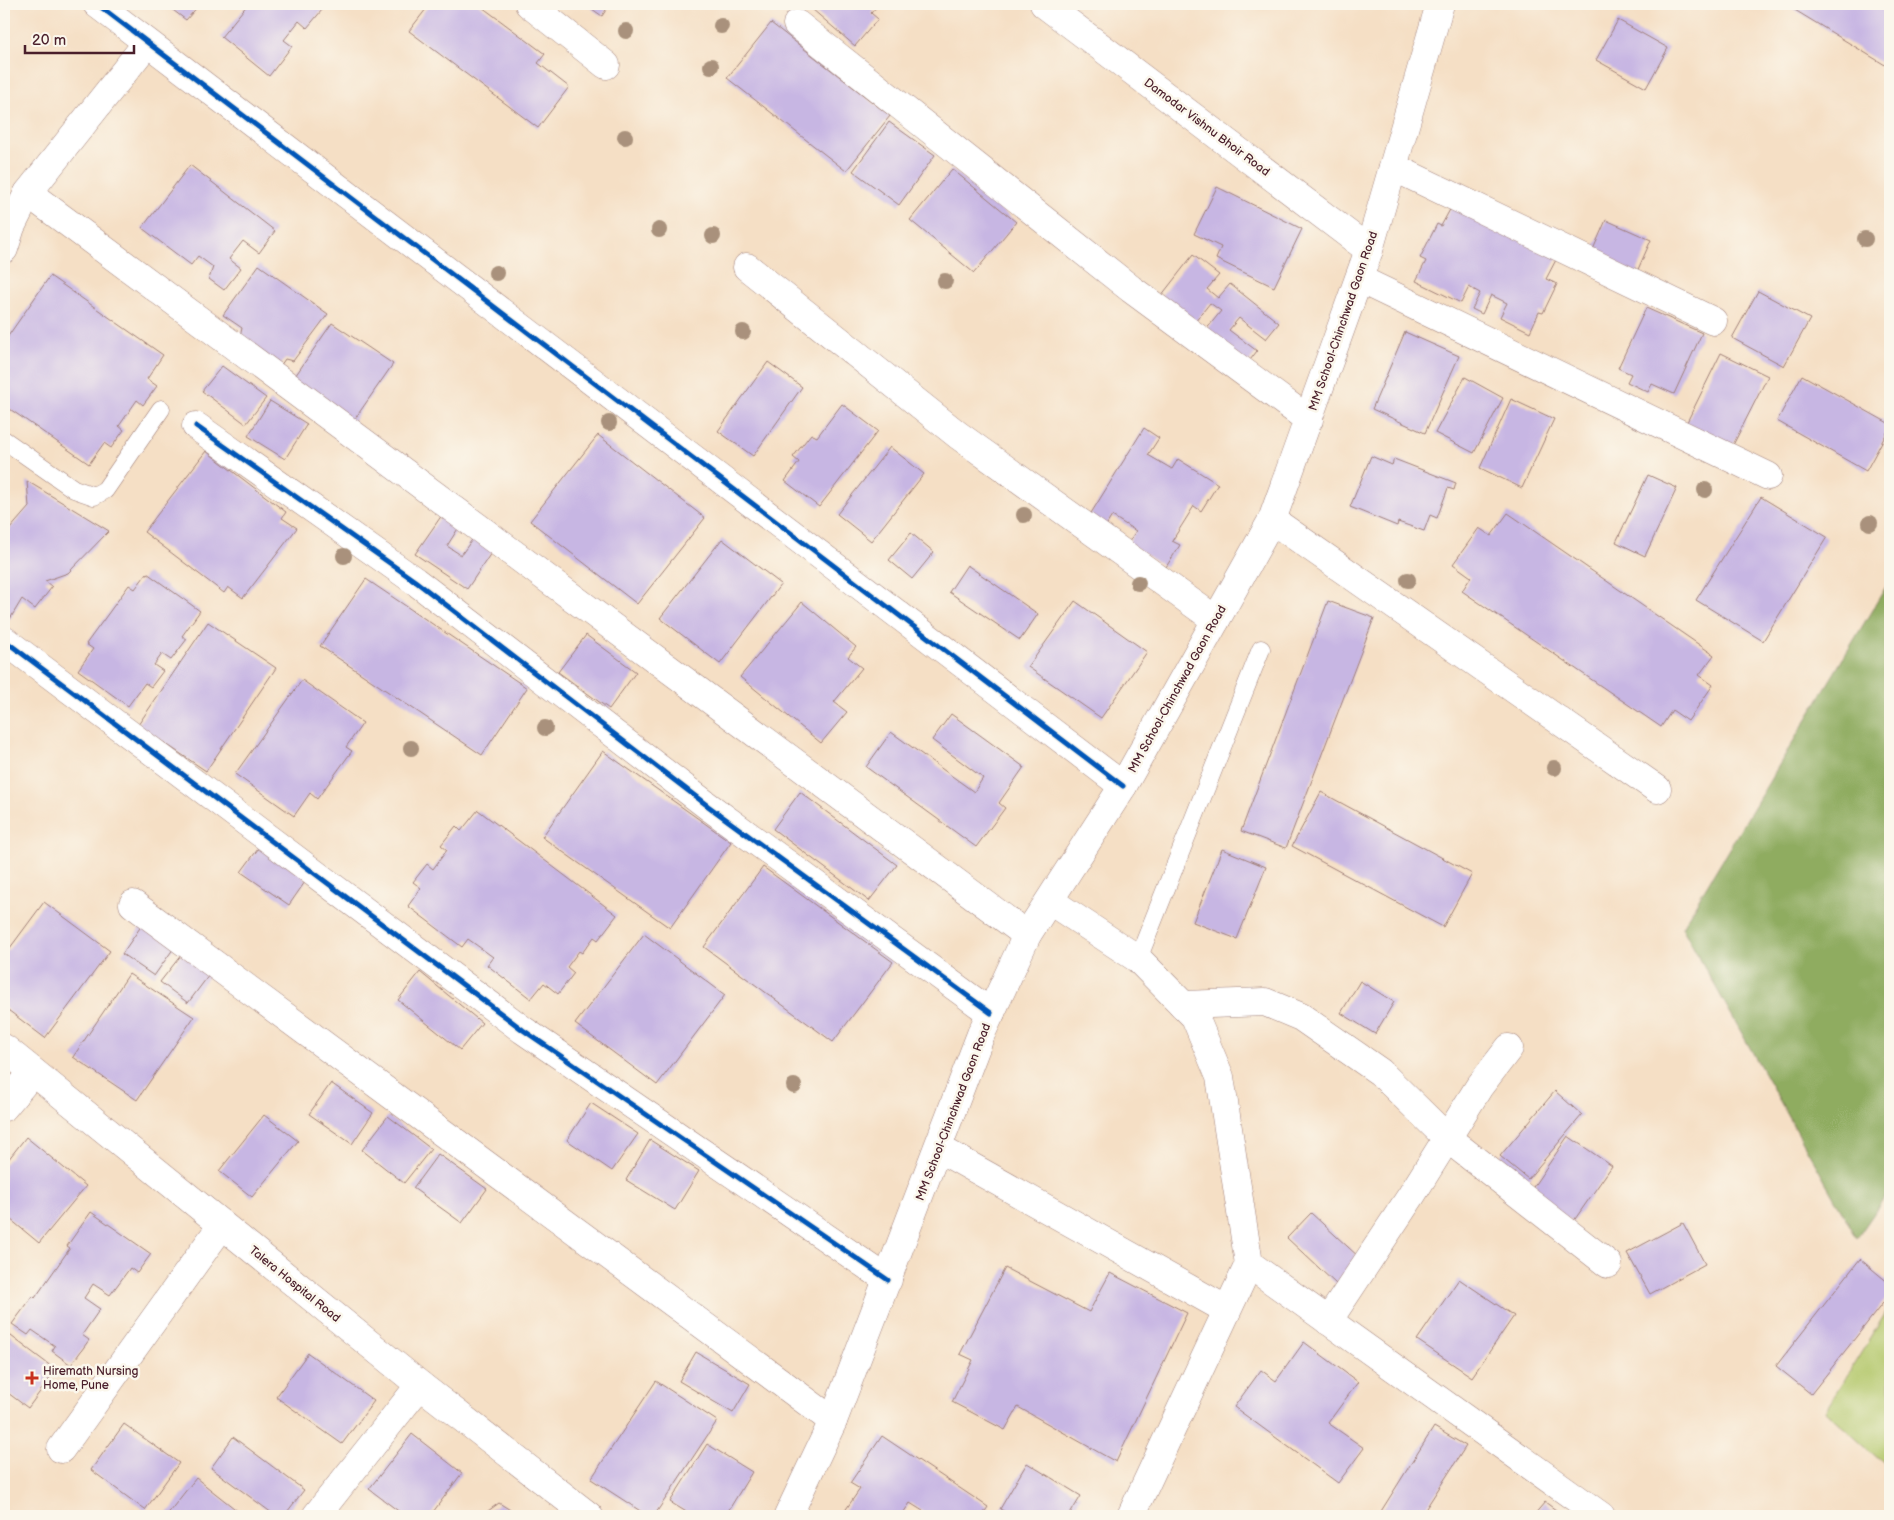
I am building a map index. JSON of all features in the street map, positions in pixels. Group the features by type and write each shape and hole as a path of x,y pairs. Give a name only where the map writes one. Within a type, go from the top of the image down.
{"street":[{"path":"98,4 1123,786"},
{"path":"529,4 606,65"},
{"name":"Damodar Vishnu Bhoir Road","path":"1044,4 1369,250"},
{"name":"MM School-Chinchwad Gaon Road","path":"788,1516 833,1421 981,1034 1027,935 1123,786 1272,520 1369,250 1440,4"},
{"path":"797,24 1131,289 1309,420"},
{"path":"4,248 11,227 28,193 147,43"},
{"path":"1393,167 1713,321"},
{"path":"28,193 1027,935"},
{"path":"747,267 958,434 1216,620"},
{"path":"1358,279 1768,476"},
{"path":"196,426 415,581 700,800 991,1013"},
{"path":"1272,520 1657,789"},
{"path":"4,640 523,1030 888,1280"},
{"path":"1050,901 1138,959 1195,1017 1220,1077 1249,1264 1130,1516"},
{"path":"133,904 833,1421"},
{"path":"1183,1005 1265,1002 1301,1016 1380,1072 1448,1138 1608,1264"},
{"name":"Talera Hospital Road","path":"4,1048 420,1385 589,1516"},
{"path":"1328,1321 1411,1196 1479,1087 1509,1048"},
{"path":"4,1107 32,1072"},
{"path":"938,1148 1227,1310"},
{"path":"61,1448 222,1225"},
{"path":"1249,1264 1601,1516"},
{"path":"316,1516 420,1385"}],"lane":[{"path":"4,440 74,489 94,496 105,490 161,409"},
{"path":"1138,959 1261,650"}],"green space":[{"path":"1890,580 1890,1190 1857,1238 1682,927"},
{"path":"1890,1306 1890,1469 1825,1411"}],"building":[{"path":"165,4 200,4 186,20"},
{"path":"248,4 327,4 307,28 299,21 284,40 292,46 269,76 221,37"},
{"path":"430,4 478,4 545,54 538,63 569,87 538,128 409,31"},
{"path":"585,4 610,4 602,16"},
{"path":"817,4 879,4 871,13 878,19 855,46 812,9"},
{"path":"1785,4 1890,4 1890,68"},
{"path":"1618,20 1668,48 1646,88 1596,60"},
{"path":"771,23 890,116 846,171 727,78"},
{"path":"889,122 935,155 899,205 853,171"},
{"path":"190,165 275,231 259,253 243,241 229,259 241,268 224,290 209,279 213,267 198,256 191,265 142,228"},
{"path":"952,169 1016,222 974,273 910,220"},
{"path":"1217,187 1302,229 1274,287 1216,259 1221,247 1194,234"},
{"path":"1453,204 1558,256 1546,279 1557,284 1543,313 1539,312 1530,332 1500,317 1507,303 1491,295 1482,314 1472,309 1480,293 1469,287 1461,303 1416,281 1426,261 1420,258 1437,224 1441,226"},
{"path":"1606,220 1651,240 1636,274 1591,254"},
{"path":"1193,255 1219,275 1207,289 1218,298 1230,284 1279,323 1266,339 1239,318 1229,330 1257,351 1247,364 1205,331 1221,311 1210,303 1195,322 1161,296"},
{"path":"259,265 328,314 293,361 285,359 278,369 239,341 242,328 223,315"},
{"path":"50,276 163,355 147,379 157,386 143,405 137,400 119,426 124,430 111,448 104,443 89,464 4,405 4,368 6,365 4,363 4,342"},
{"path":"1758,291 1810,319 1784,366 1732,338"},
{"path":"1646,308 1702,333 1674,394 1652,384 1648,392 1627,382 1631,374 1618,368"},
{"path":"332,323 393,364 352,423 291,382"},
{"path":"1405,332 1459,356 1425,433 1372,409"},
{"path":"1721,353 1768,376 1732,447 1686,424"},
{"path":"768,362 802,387 753,456 718,431"},
{"path":"222,366 266,398 246,424 202,391"},
{"path":"1802,375 1890,424 1866,471 1777,421"},
{"path":"1465,377 1503,398 1474,453 1435,433"},
{"path":"1511,399 1554,419 1522,488 1480,468"},
{"path":"270,401 307,424 285,459 248,436"},
{"path":"842,404 878,431 819,507 785,481 799,462 793,457 811,434 817,437"},
{"path":"1144,428 1159,438 1148,455 1172,469 1178,459 1218,484 1201,511 1194,506 1172,541 1180,545 1166,567 1128,543 1136,531 1112,516 1104,529 1088,518"},
{"path":"598,435 705,518 637,604 530,521"},
{"path":"890,447 924,474 871,541 837,514"},
{"path":"206,451 286,512 282,518 297,528 243,598 228,587 224,593 144,532"},
{"path":"1371,456 1392,465 1394,459 1456,483 1454,490 1448,488 1437,518 1430,515 1424,531 1398,522 1397,526 1350,507"},
{"path":"1648,475 1677,488 1645,556 1616,542"},
{"path":"27,481 109,531 68,573 45,581 52,587 35,609 22,599 10,619 4,613 4,531 9,530 29,507"},
{"path":"1761,497 1827,537 1763,641 1696,600"},
{"path":"1508,513 1714,655 1699,675 1713,685 1688,721 1672,710 1661,727 1462,591 1471,577 1453,564 1479,528 1491,536"},
{"path":"442,515 459,527 447,546 461,555 474,537 493,550 467,589 415,554"},
{"path":"911,533 934,552 912,579 889,560"},
{"path":"722,539 781,584 720,664 660,618"},
{"path":"967,565 1038,614 1020,640 949,592"},
{"path":"147,573 200,611 182,636 187,639 171,660 162,654 154,665 163,671 151,687 145,683 128,706 78,670 93,649 86,644 129,585 135,589"},
{"path":"366,579 527,688 482,755 320,646"},
{"path":"1075,601 1147,652 1101,718 1028,667"},
{"path":"1328,601 1374,618 1286,848 1241,831"},
{"path":"802,602 856,647 848,657 862,668 834,702 847,712 821,743 740,677"},
{"path":"208,622 276,668 206,771 138,725"},
{"path":"586,635 636,672 609,709 558,672"},
{"path":"302,680 363,723 346,747 352,751 317,799 310,793 294,816 235,774"},
{"path":"951,714 1024,767 999,803 1005,808 976,847 866,767 891,732 974,792 983,778 932,740"},
{"path":"603,751 731,842 670,928 542,837"},
{"path":"800,792 897,865 869,901 773,829"},
{"path":"1321,792 1472,874 1443,927 1292,846"},
{"path":"478,810 617,915 598,940 594,937 582,953 579,951 567,967 574,973 558,994 544,983 531,999 487,965 493,957 468,939 462,947 408,906 421,888 413,882 427,864 433,869 447,850 441,845 456,826 461,831"},
{"path":"261,845 307,879 289,905 241,872"},
{"path":"1222,849 1266,867 1237,939 1193,922"},
{"path":"763,867 893,962 833,1042 704,947"},
{"path":"44,902 110,951 45,1038 4,1007 4,956"},
{"path":"144,922 176,945 154,976 122,954"},
{"path":"644,934 725,995 657,1085 575,1024"},
{"path":"182,954 209,975 188,1003 160,982"},
{"path":"420,972 482,1023 460,1050 398,1000"},
{"path":"129,974 194,1017 137,1100 73,1057"},
{"path":"1360,981 1394,1002 1375,1034 1341,1013"},
{"path":"331,1083 373,1113 352,1144 309,1114"},
{"path":"1555,1091 1582,1115 1528,1179 1500,1156"},
{"path":"591,1103 638,1134 612,1171 567,1140"},
{"path":"264,1115 298,1141 252,1197 219,1171"},
{"path":"388,1116 431,1149 404,1183 362,1150"},
{"path":"1568,1136 1612,1166 1573,1222 1529,1193"},
{"path":"26,1137 86,1186 39,1243 4,1214 4,1165"},
{"path":"650,1140 699,1171 675,1210 626,1180"},
{"path":"438,1154 487,1189 462,1223 413,1188"},
{"path":"91,1212 151,1254 137,1273 130,1268 110,1295 93,1284 84,1298 100,1309 82,1335 89,1340 71,1365 52,1351 55,1346 32,1330 28,1335 12,1324 33,1296 35,1298 70,1248 67,1246"},
{"path":"1311,1213 1360,1258 1336,1284 1287,1238"},
{"path":"1683,1223 1705,1264 1650,1294 1627,1253"},
{"path":"1860,1259 1890,1284 1890,1294 1811,1394 1776,1366"},
{"path":"1005,1268 1089,1312 1110,1273 1187,1313 1116,1462 1018,1407 1005,1430 952,1402 973,1360 960,1354"},
{"path":"1459,1279 1514,1316 1472,1377 1417,1340"},
{"path":"7,1333 56,1370 28,1408 4,1390 4,1336"},
{"path":"1304,1342 1358,1382 1328,1423 1364,1448 1338,1483 1234,1407 1261,1370 1276,1381"},
{"path":"696,1352 750,1384 733,1413 679,1381"},
{"path":"308,1353 374,1401 342,1444 276,1397"},
{"path":"656,1381 717,1421 654,1516 648,1516 591,1479"},
{"path":"124,1424 179,1463 145,1510 91,1470"},
{"path":"1434,1427 1466,1446 1421,1516 1378,1516"},
{"path":"412,1434 462,1473 430,1516 405,1516 369,1489"},
{"path":"882,1436 988,1507 982,1516 931,1516 910,1503 901,1516 842,1515 860,1489 850,1483"},
{"path":"233,1437 304,1490 284,1516 276,1516 211,1468"},
{"path":"707,1444 752,1472 725,1516 693,1516 670,1502"},
{"path":"1027,1463 1081,1496 1069,1516 1012,1516 1000,1509"},
{"path":"196,1478 244,1516 166,1516"},
{"path":"1545,1502 1564,1516 1533,1516"},
{"path":"499,1503 520,1516 481,1516"},
{"path":"450,1513 461,1515 461,1516 448,1516"}],"cycle path":[{"path":"97,4 1123,786"},
{"path":"196,426 415,581 708,806 991,1013"},
{"path":"4,640 523,1030 888,1280"}],"place":[{"name":"Hiremath Nursing Home, Pune","path":"32,1378"}]}
